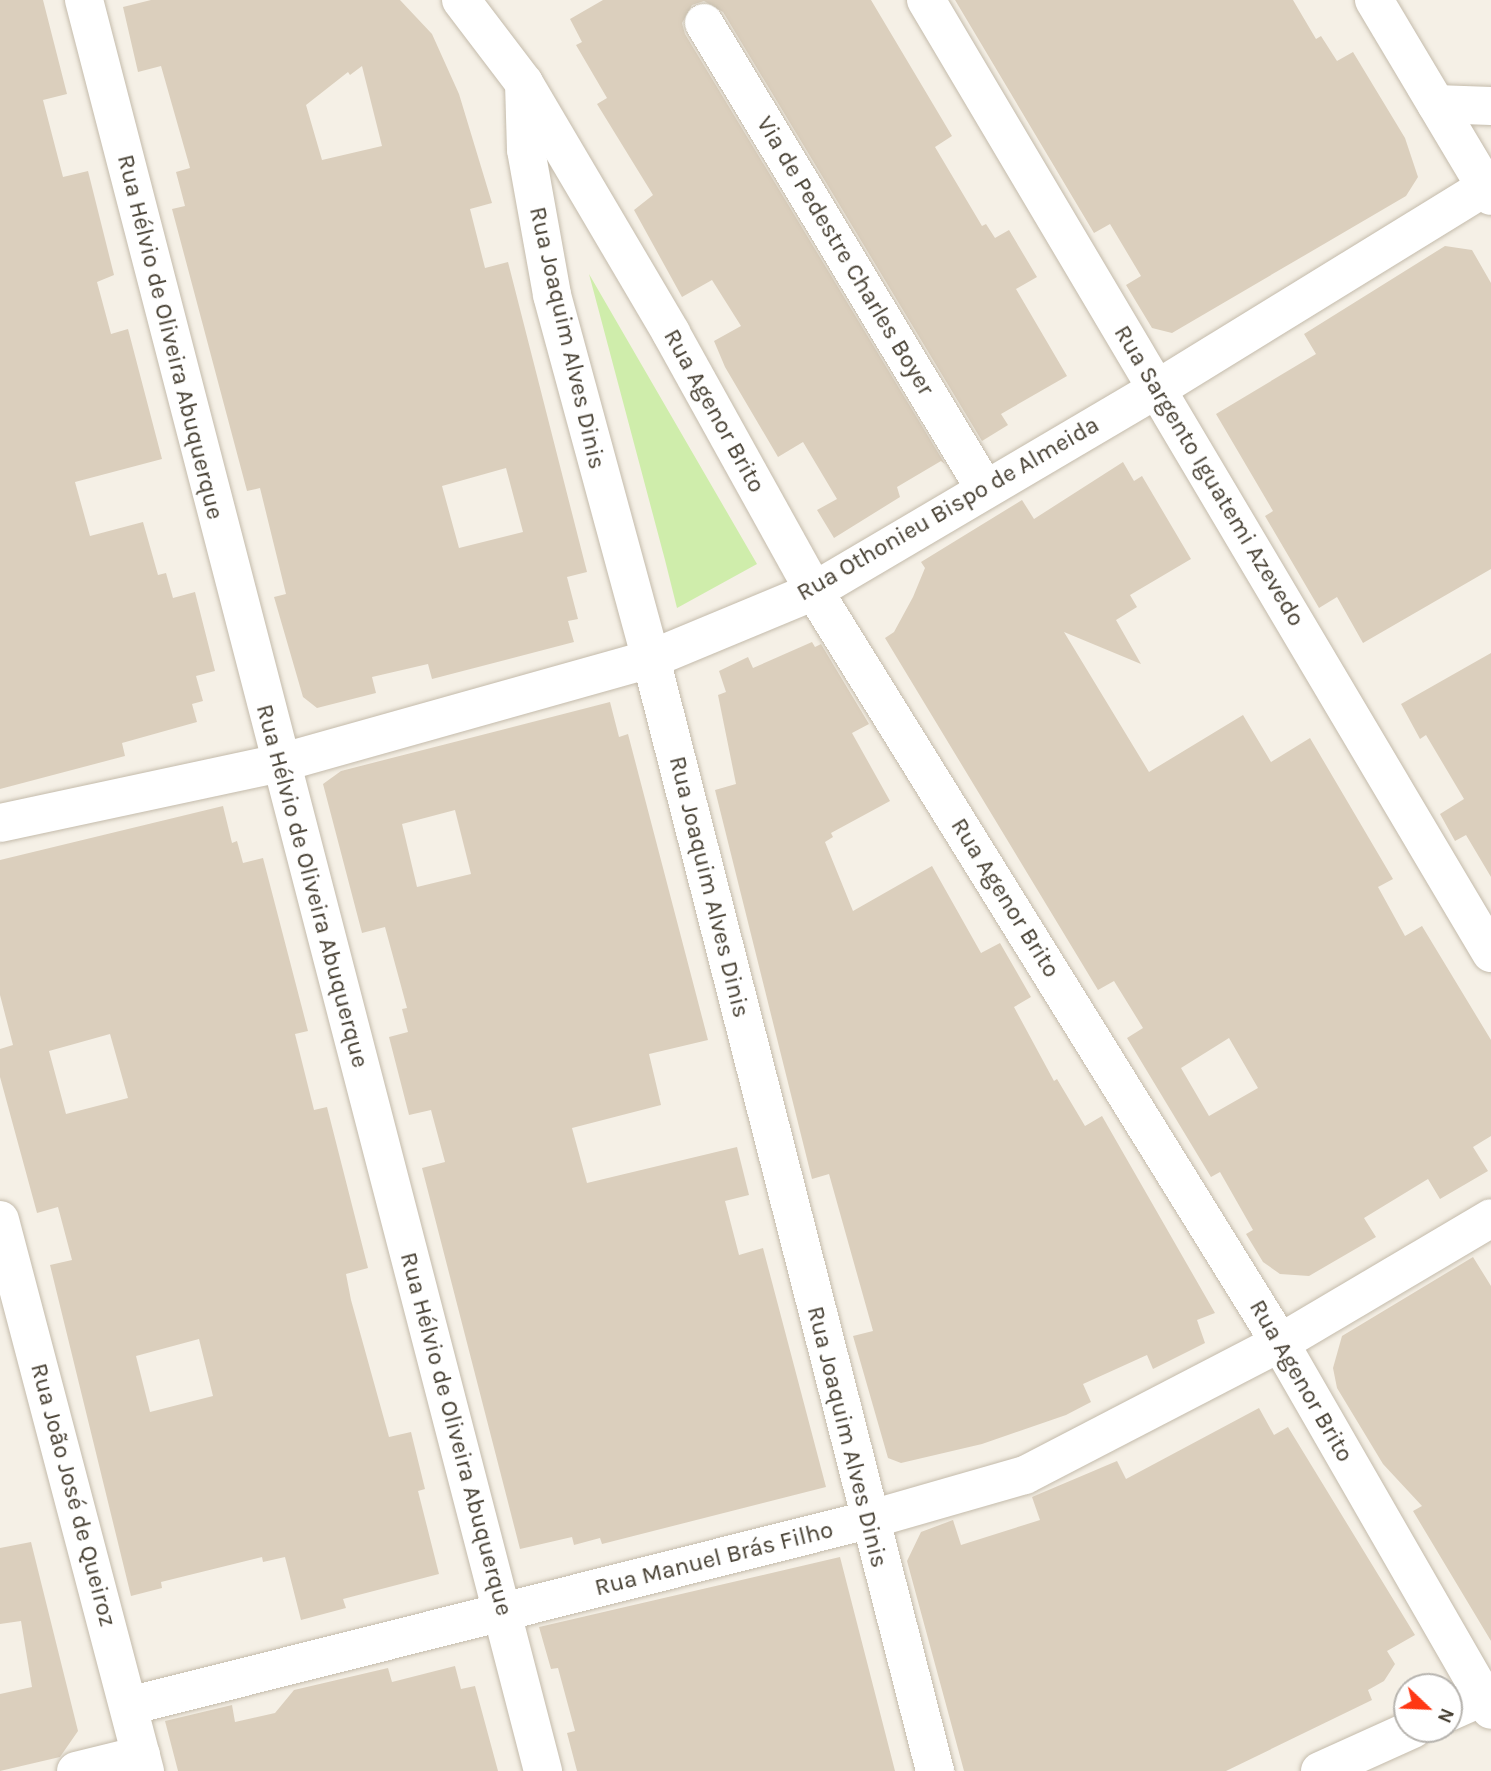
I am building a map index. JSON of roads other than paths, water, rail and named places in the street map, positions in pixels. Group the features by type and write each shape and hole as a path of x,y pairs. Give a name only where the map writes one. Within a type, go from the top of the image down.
{"street":[{"name":"Rua Hélvio de Oliveira Abuquerque","path":"84,0 543,1771"},
{"name":"Rua Sargento Iguatemi Azevedo","path":"926,0 1491,953"},
{"path":"1374,0 1488,192"},
{"path":"473,4 524,83"},
{"name":"Via de Pedestre Charles Boyer","path":"704,23 985,489"},
{"name":"Rua Agenor Brito","path":"524,83 671,333 814,590 1280,1343 1487,1703"},
{"name":"Rua Joaquim Alves Dinis","path":"524,83 526,150 552,295 651,659 868,1520 935,1771"},
{"path":"1436,104 1491,106"},
{"name":"Rua Othonieu Bispo de Almeida","path":"0,823 280,762 651,659 814,590 1488,192"},
{"name":"Rua Manuel Brás Filho","path":"129,1706 868,1520 1025,1475 1280,1343 1491,1218"},
{"name":"Rua João José de Queiroz","path":"0,1220 6,1267 143,1763"},
{"path":"1463,1709 1487,1703"},
{"path":"1320,1771 1393,1738"},
{"path":"76,1771 143,1763"}]}
